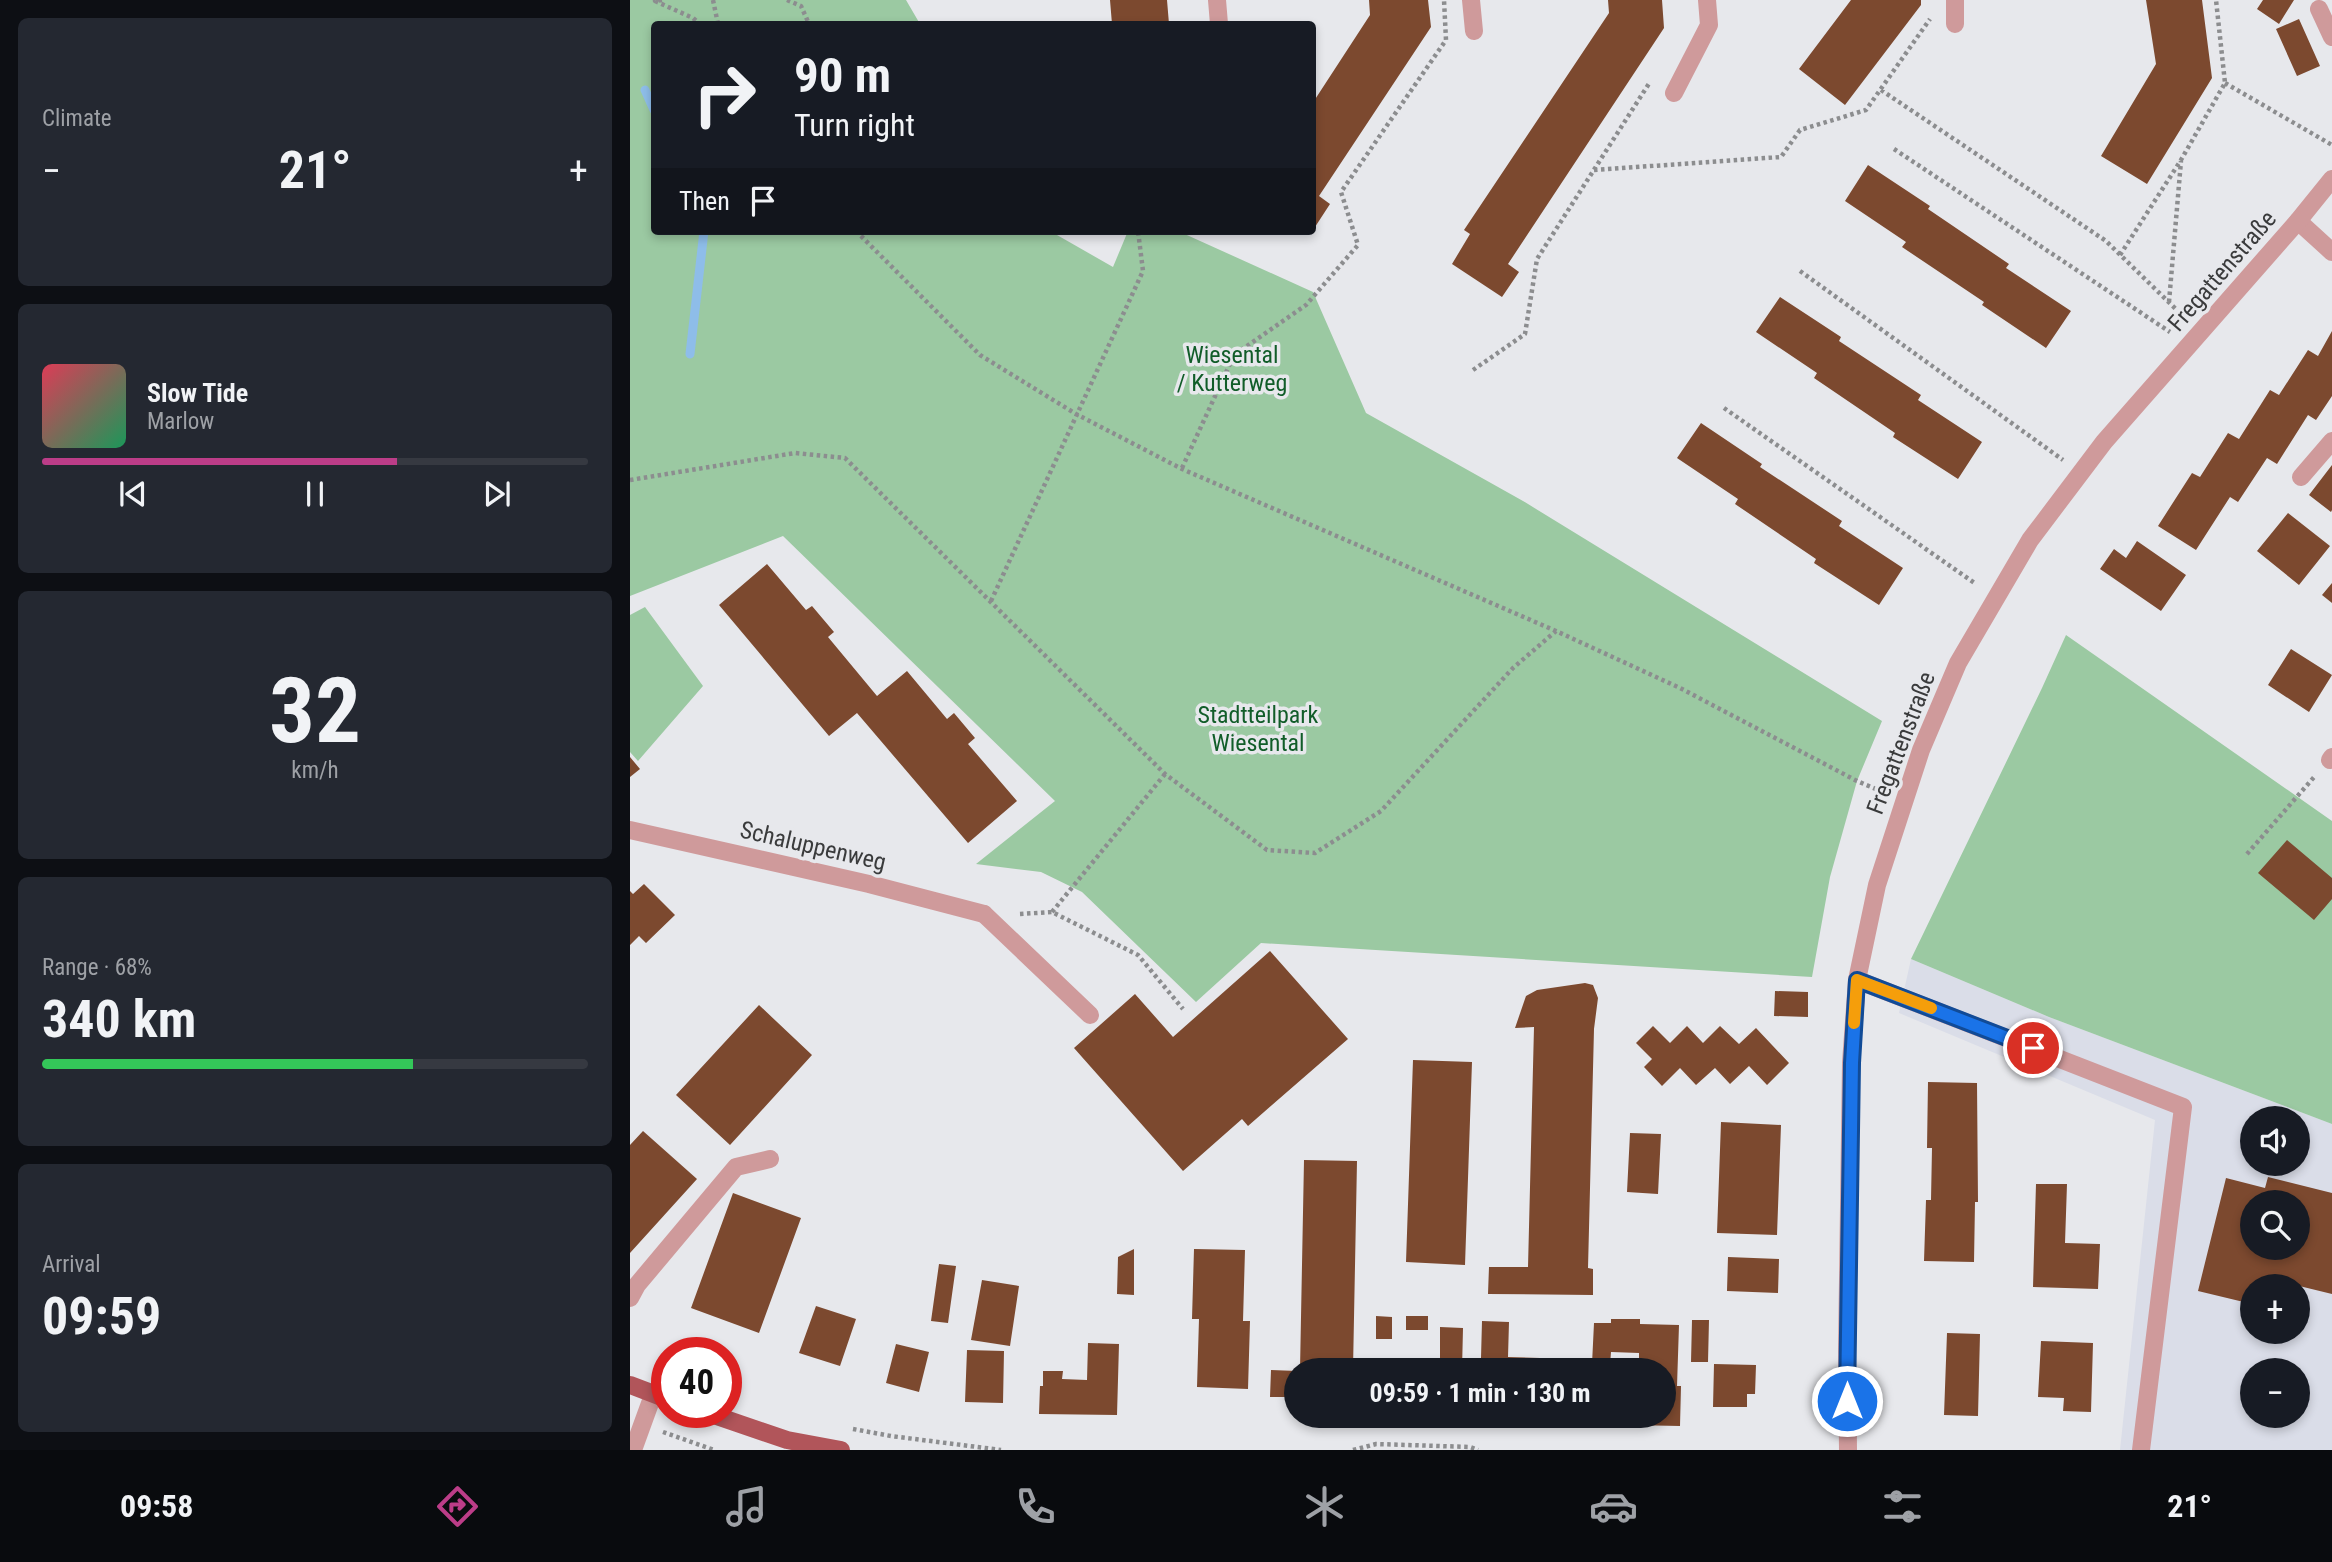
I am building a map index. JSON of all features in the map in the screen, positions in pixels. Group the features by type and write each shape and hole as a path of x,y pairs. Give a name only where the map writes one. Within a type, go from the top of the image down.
{"main road":[{"path":"630,1385 651,1393"},
{"path":"742,1425 787,1440 841,1450"}],"street":[{"path":"1217,0 1219,21"},
{"path":"1471,0 1474,31"},
{"path":"1674,93 1709,25 1707,0"},
{"path":"1955,0 1955,24"},
{"path":"2319,9 2332,37"},
{"name":"Fregattenstraße","path":"1847,1450 1852,1063 1857,980 1877,885 1921,750 1958,663 2030,540 2104,442 2332,179"},
{"path":"2298,221 2332,252"},
{"path":"2301,477 2332,441"},
{"name":"Schaluppenweg","path":"630,830 869,884 984,914"},
{"path":"984,914 1090,1015"},
{"path":"1857,980 2183,1107 2141,1450"},
{"path":"630,1298 637,1285 736,1167 770,1159"},
{"path":"633,1450 642,1425 651,1411"}],"path":[{"path":"646,0 659,1 696,21"},
{"path":"713,0 717,21"},
{"path":"788,0 801,6 808,21"},
{"path":"1182,469 1234,355 1306,305 1358,245 1341,192 1446,40 1444,0"},
{"path":"2120,255 2181,160 2225,83 2216,0"},
{"path":"1594,170 1782,157 1800,130 1866,110 1934,13"},
{"path":"1473,370 1525,334 1536,259 1654,76"},
{"path":"2225,83 2332,145"},
{"path":"1881,90 2106,241 2169,302 2195,339"},
{"path":"1894,149 2195,339"},
{"path":"2169,302 2181,160"},
{"path":"860,235 980,355 1076,414 1182,469 1556,631 1680,688 1857,781 1903,801"},
{"path":"991,601 1143,271 1138,235"},
{"path":"1800,271 2081,473"},
{"path":"1724,408 1996,598"},
{"path":"630,480 795,453 845,458 1165,774 1267,850 1315,853 1381,811 1513,668 1556,631"},
{"path":"2247,854 2331,759"},
{"path":"1052,912 1165,774"},
{"path":"984,914 1052,912 1138,955 1183,1009"},
{"path":"642,1425 714,1450"},
{"path":"840,1426 891,1436 1001,1450"},
{"path":"1353,1450 1376,1444 1470,1447 1478,1450"}],"shaded area":[{"path":"1911,959 2049,1017 2284,1106 2240,1106 2240,1176 2310,1176 2310,1116 2332,1124 2332,1450 2120,1450 2155,1120 1899,1013"}],"green space":[{"name":"Stadtteilpark Wiesental","path":"630,0 906,0 918,21 651,21 651,235 1057,235 1113,267 1126,235 1187,235 1313,292 1366,413 1523,501 1882,721 1857,781 1830,877 1812,977 1261,943 1196,1002 1082,892 1041,872 976,864 1055,801 783,536 630,596"},
{"path":"645,607 703,686 638,761 630,752 630,615"},
{"path":"2066,635 2332,821 2332,1124 2310,1116 2310,1106 2284,1106 2049,1017 1911,959"}],"building":[{"path":"1110,0 1167,0 1169,21 1112,21"},
{"path":"1369,0 1428,0 1431,27 1319,196 1330,204 1316,225 1316,98 1370,15"},
{"path":"1608,0 1662,0 1664,28 1508,264 1519,272 1502,297 1452,264 1470,234 1464,230 1609,13"},
{"path":"1851,0 1921,0 1921,5 1845,105 1799,69"},
{"path":"2146,0 2202,0 2212,78 2147,184 2101,156 2156,64"},
{"path":"2263,0 2294,0 2279,24 2257,9"},
{"path":"2299,19 2320,66 2297,76 2276,29"},
{"path":"1868,165 2009,264 2006,268 2071,311 2046,348 1902,247 1906,242 1845,201"},
{"path":"1780,297 1841,337 1839,341 1921,395 1918,400 1982,442 1958,479 1893,437 1895,433 1814,378 1817,373 1756,332"},
{"path":"2332,331 2332,396 2316,420 2308,415 2277,464 2267,458 2238,502 2230,497 2196,550 2158,526 2192,473 2200,477 2228,433 2239,439 2270,390 2279,395 2308,350 2318,356"},
{"path":"1701,423 1762,464 1760,467 1842,521 1839,526 1903,568 1879,605 1814,563 1816,559 1735,504 1738,499 1677,458"},
{"path":"2332,465 2332,510 2331,512 2309,495"},
{"path":"2288,513 2330,546 2299,585 2257,551"},
{"path":"2137,541 2186,575 2161,611 2100,569 2114,549 2126,558"},
{"path":"767,564 806,610 812,606 834,632 828,637 877,696 907,671 947,719 954,713 975,738 968,744 1017,801 968,843 857,713 829,736 719,605"},
{"path":"2332,583 2332,603 2322,595"},
{"path":"2291,649 2332,675 2309,712 2268,685"},
{"path":"630,757 640,769 630,777"},
{"path":"2287,840 2332,878 2332,899 2314,920 2258,873"},
{"path":"644,884 675,915 646,943 639,936 630,945 630,891 633,894"},
{"path":"1270,951 1348,1039 1248,1126 1242,1119 1183,1171 1074,1048 1135,994 1173,1037"},
{"path":"1585,983 1593,985 1598,998 1594,1029 1588,1268 1593,1269 1593,1295 1488,1294 1489,1267 1528,1267 1534,1027 1515,1028 1526,996 1537,990"},
{"path":"1775,991 1808,992 1808,1017 1774,1016"},
{"path":"759,1005 812,1055 730,1145 676,1095"},
{"path":"1653,1026 1670,1043 1687,1026 1703,1043 1720,1026 1739,1044 1756,1028 1789,1063 1767,1085 1749,1066 1730,1084 1715,1068 1696,1085 1680,1068 1662,1086 1644,1067 1652,1059 1636,1043"},
{"path":"1413,1060 1472,1062 1465,1265 1406,1262"},
{"path":"1928,1082 1977,1083 1978,1202 1975,1202 1974,1262 1924,1261 1926,1200 1931,1200 1932,1148 1927,1148"},
{"path":"1721,1122 1781,1125 1777,1235 1717,1233"},
{"path":"643,1131 697,1179 630,1253 630,1145"},
{"path":"1630,1133 1661,1134 1658,1194 1627,1192"},
{"path":"1304,1160 1357,1161 1353,1358 1300,1358"},
{"path":"2268,1177 2332,1193 2332,1294 2310,1289 2310,1274 2240,1274 2240,1301 2198,1291 2226,1178 2265,1188"},
{"path":"2036,1184 2067,1184 2065,1243 2100,1244 2098,1289 2033,1287"},
{"path":"733,1193 801,1218 759,1333 691,1308"},
{"path":"1134,1249 1134,1295 1117,1294 1118,1257"},
{"path":"1194,1249 1245,1250 1243,1321 1250,1321 1248,1389 1197,1387 1199,1319 1192,1319"},
{"path":"1728,1257 1779,1259 1778,1293 1727,1291"},
{"path":"939,1264 956,1266 948,1323 931,1321"},
{"path":"982,1280 1019,1286 1010,1346 971,1340"},
{"path":"816,1306 856,1319 840,1366 799,1353"},
{"path":"1376,1316 1392,1317 1392,1339 1376,1339"},
{"path":"1406,1316 1428,1316 1428,1330 1406,1330"},
{"path":"1611,1319 1640,1319 1640,1324 1679,1325 1677,1386 1681,1386 1680,1426 1676,1426 1676,1358 1639,1358 1639,1353 1611,1352 1611,1358 1592,1358 1594,1323 1611,1323"},
{"path":"1692,1320 1709,1320 1708,1362 1691,1362"},
{"path":"1482,1321 1509,1322 1508,1357 1540,1358 1481,1358"},
{"path":"1440,1327 1463,1328 1462,1358 1440,1358"},
{"path":"1947,1333 1980,1334 1978,1416 1944,1415"},
{"path":"2041,1341 2093,1343 2091,1412 2063,1411 2064,1398 2038,1397"},
{"path":"1088,1343 1119,1344 1117,1415 1039,1414 1043,1371 1063,1371 1062,1379 1087,1380"},
{"path":"896,1344 929,1352 919,1392 886,1383"},
{"path":"967,1350 1004,1351 1003,1403 965,1402"},
{"path":"1714,1364 1756,1365 1755,1394 1747,1394 1747,1407 1713,1407"},
{"path":"1271,1370 1284,1370 1284,1397 1270,1397"}],"waterway":[{"path":"645,90 651,103"},
{"path":"690,354 704,235"}],"slow traffic":[{"path":"1854,1023 1857,980 1931,1008"}],"route":[{"path":"1847,1401 1852,1063 1857,980 2033,1048"}],"park label":[{"name":"Wiesental / Kutterweg","path":"1232,369"}]}
